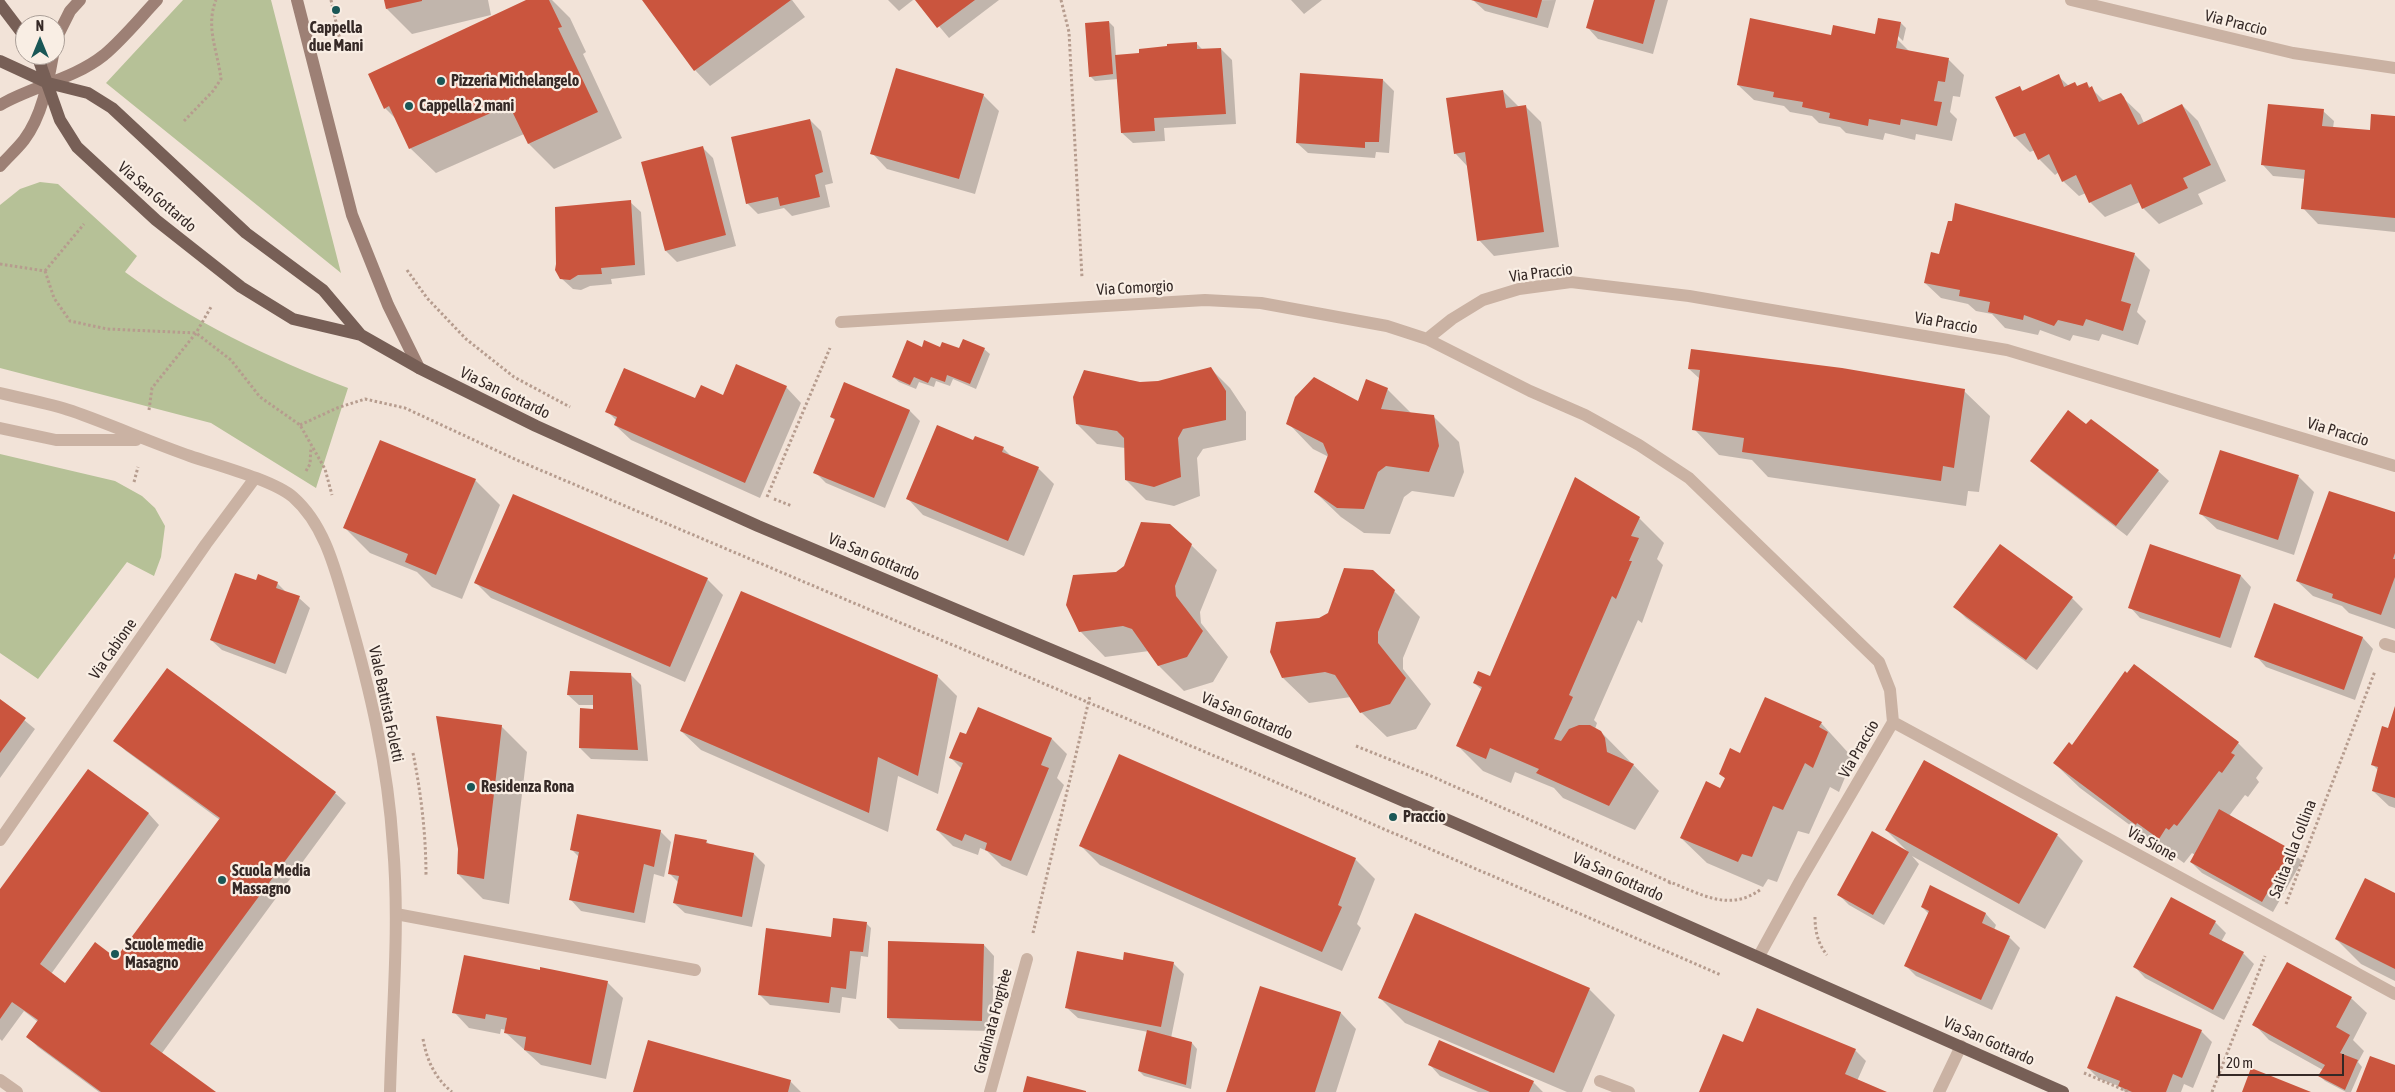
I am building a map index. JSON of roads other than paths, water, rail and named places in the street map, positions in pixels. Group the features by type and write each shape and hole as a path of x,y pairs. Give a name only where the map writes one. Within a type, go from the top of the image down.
{"main road":[{"path":"65,21 70,11 80,0"},
{"path":"0,105 18,94 70,74 103,56 157,0"},
{"path":"297,0 352,215 388,305 419,368"},
{"path":"0,4 15,24"},
{"name":"Via San Gottardo","path":"0,61 48,83 88,93 112,108 246,233 323,290 362,335"},
{"name":"Via San Gottardo","path":"41,65 60,120 77,146 156,220 241,287 293,319 362,335 419,368 536,426 749,522 1102,671 1759,956 2062,1092"},
{"name":"Via San Gottardo","path":"48,83 51,65"},
{"path":"0,166 25,138 38,114 48,83"}],"street":[{"name":"Via Praccio","path":"2072,0 2293,54 2395,68"},
{"name":"Via Praccio","path":"1759,956 1793,892 1893,722 1890,690 1879,662 1688,478 1639,445 1585,414 1530,391 1427,339 1452,319 1483,300 1519,289 1571,282 1688,296 2007,350 2395,466"},
{"name":"Via Comorgio","path":"841,322 1205,300 1261,303 1387,326 1427,339"},
{"name":"Viale Battista Foletti","path":"0,393 71,411 144,440 255,478 291,496 311,516 326,545 341,590 370,698 388,792 394,847 396,914 390,1092"},
{"name":"Viale Battista Foletti","path":"0,428 56,440 144,440"},
{"name":"Via Cabione","path":"0,840 206,544 255,478"},
{"name":"Via Sione","path":"1893,722 2395,994"},
{"path":"396,914 695,970"},
{"name":"Gradinata Forghèe","path":"990,1092 1027,959"},
{"path":"1939,1092 1961,1046"},
{"path":"0,1080 17,1092"},
{"path":"1600,1081 1629,1092"}],"place":[{"name":"Cappella due Mani","path":"336,10"},
{"name":"Pizzeria Michelangelo","path":"441,81"},
{"name":"Cappella 2 mani","path":"409,106"},
{"name":"Residenza Rona","path":"471,787"},
{"name":"Praccio","path":"1393,817"},
{"name":"Scuola Media Massagno","path":"222,880"},
{"name":"Scuole medie Masagno","path":"115,954"}]}
